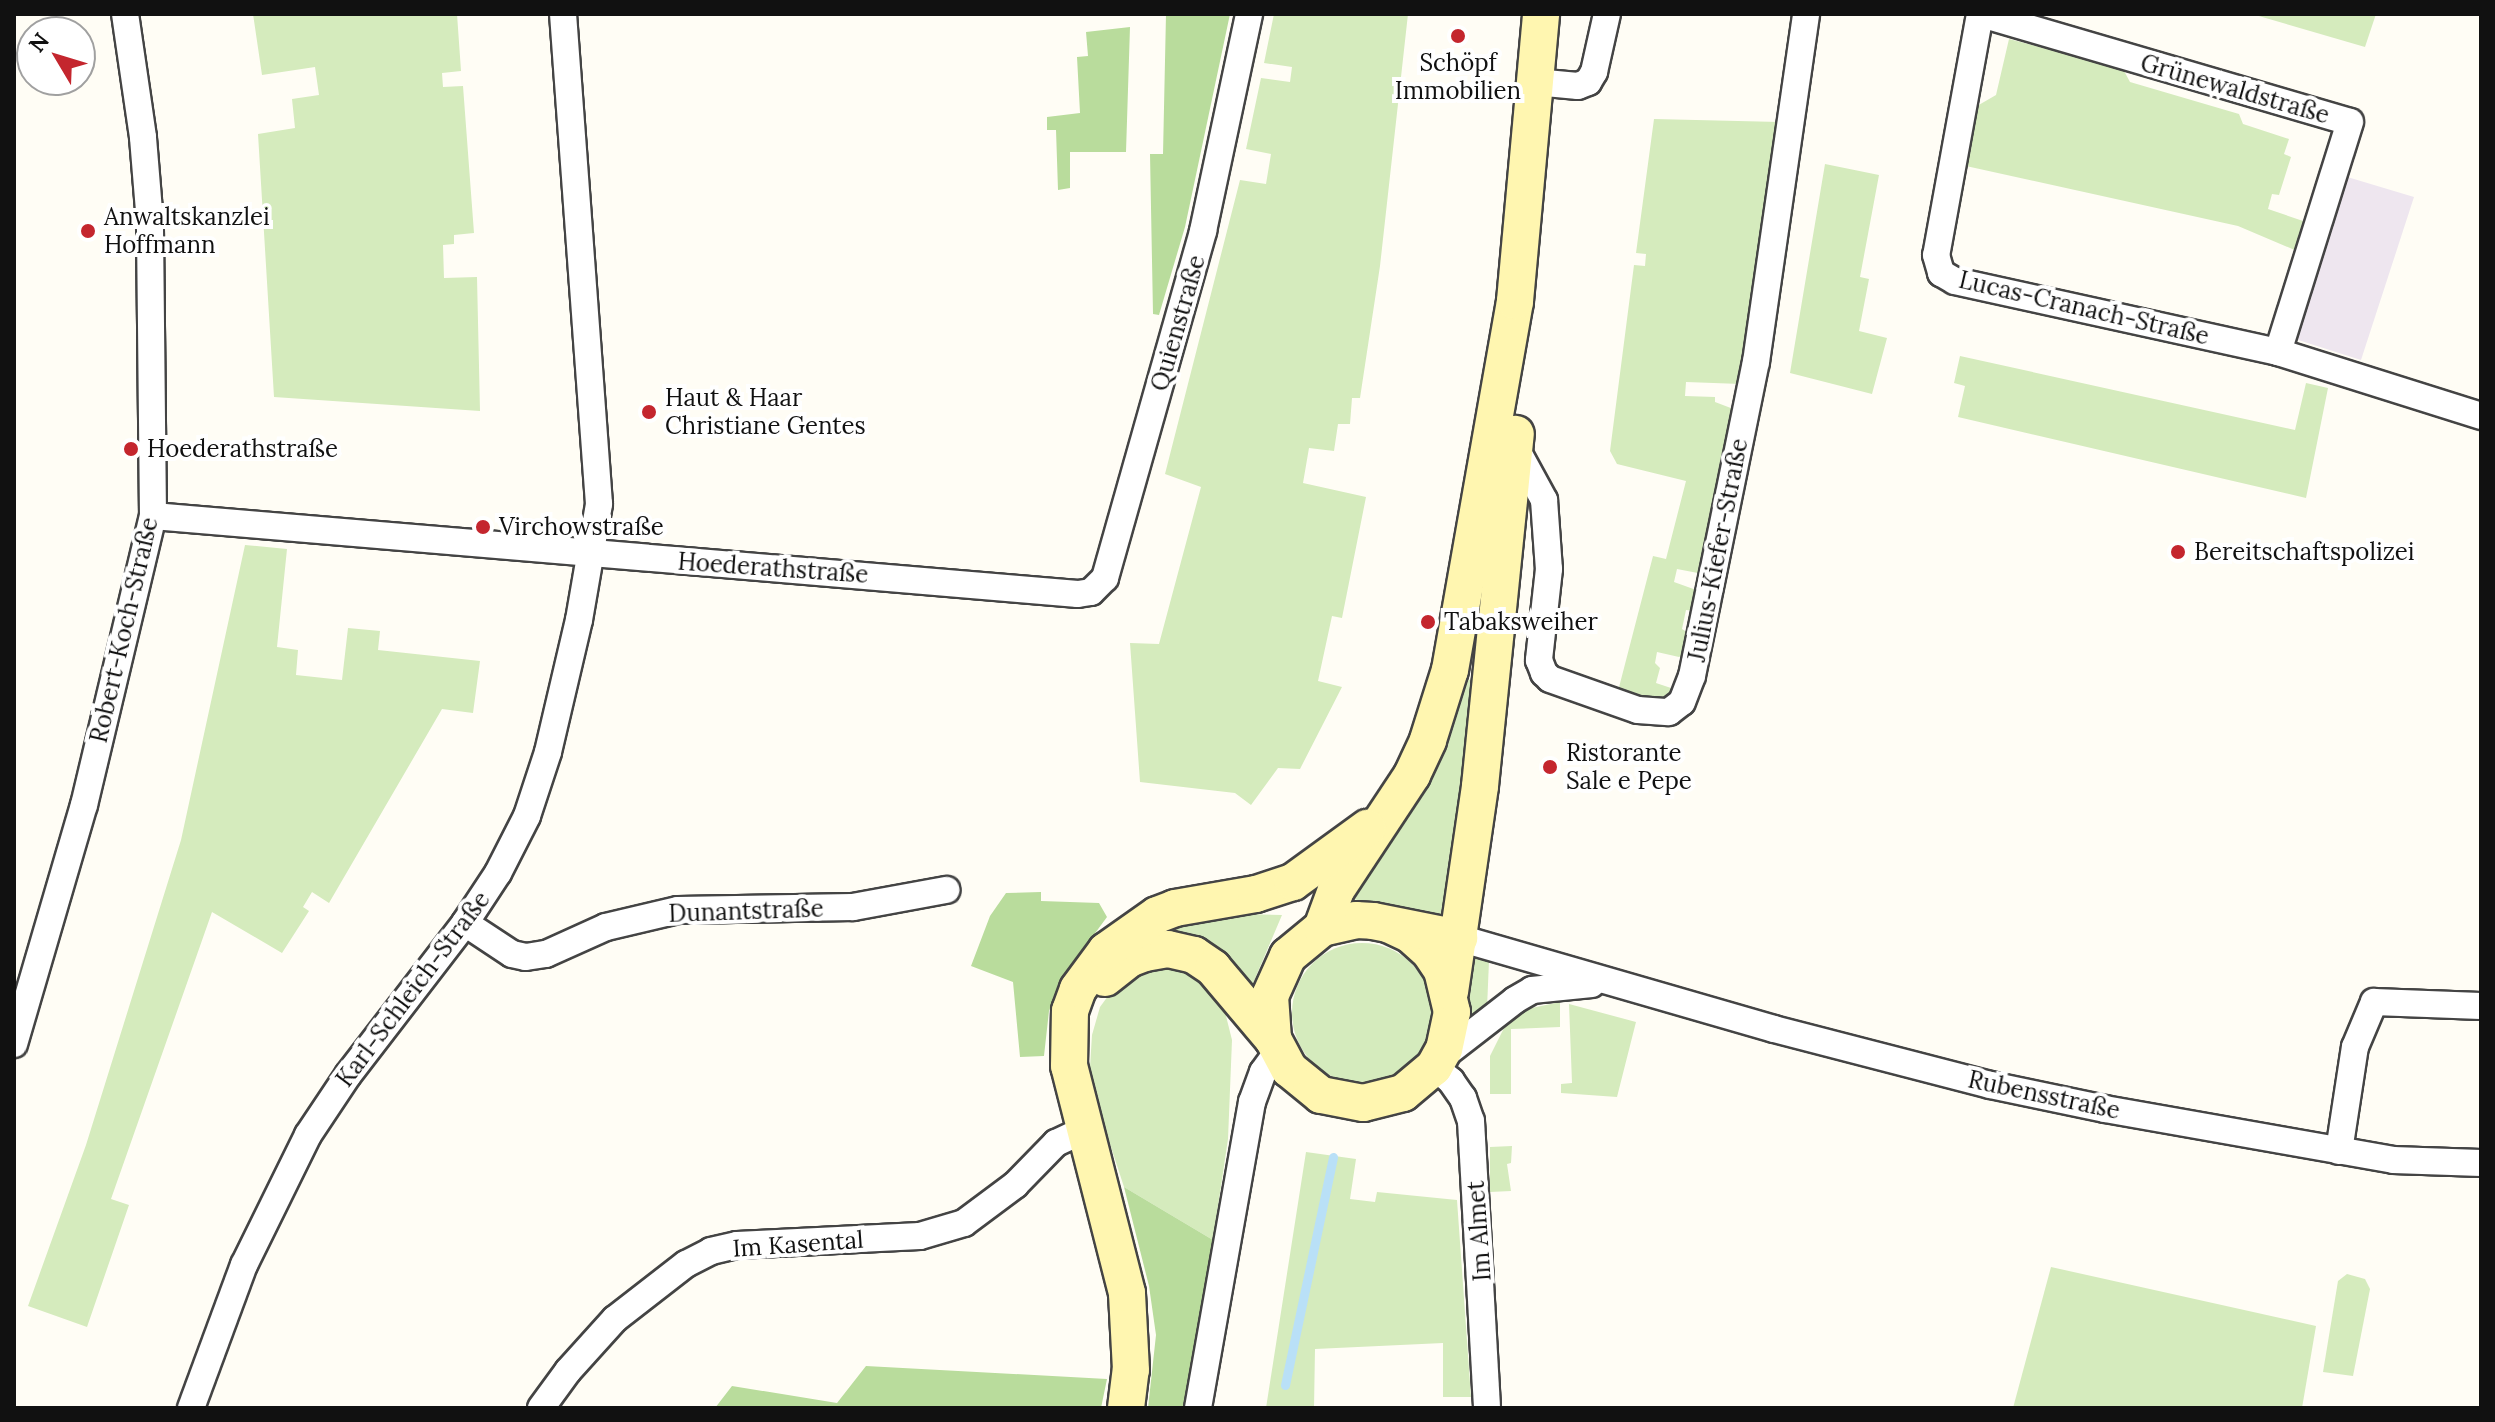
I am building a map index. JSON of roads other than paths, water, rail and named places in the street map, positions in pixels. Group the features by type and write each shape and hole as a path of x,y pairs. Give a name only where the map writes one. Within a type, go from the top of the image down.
{"street":[{"name":"Robert-Koch-Straße","path":"14,1044 84,805 153,516 150,223 143,137 125,14"},
{"path":"563,14 599,504 591,554"},
{"name":"Quienstraße","path":"1059,593 1091,592 1105,578 1203,231 1249,14"},
{"path":"1320,930 1336,890 1412,775 1443,696 1492,446 1503,354 1515,301 1541,14"},
{"path":"1535,82 1578,86 1588,82 1594,72 1607,14"},
{"name":"Julius-Kiefer-Straße","path":"1514,445 1544,500 1549,569 1539,660 1544,673 1550,679 1638,710 1669,712 1682,702 1692,676 1756,362 1806,14"},
{"name":"Grünewaldstraße","path":"1981,14 2350,122 2278,352"},
{"name":"Lucas-Cranach-Straße","path":"1981,14 1936,255 1941,273 1955,281 2278,352 2481,416"},
{"path":"1069,1044 1085,1005 1109,973 1137,956 1168,949 1194,955 1213,968 1304,1084 1342,1101 1384,1100 1403,1093 1436,1063 1450,1030 1450,992 1480,786 1521,382 1515,301"},
{"name":"Hoederathstraße","path":"153,516 1059,593"},
{"name":"Karl-Schleich-Straße","path":"191,1408 244,1265 308,1135 348,1075 465,923 498,873 527,816 566,682 591,554"},
{"path":"1126,1408 1131,1370 1127,1293 1069,1066 1070,1011 1078,989 1106,951 1133,929 1175,908 1256,894 1293,882 1387,812"},
{"name":"Dunantstraße","path":"465,923 512,954 526,957 546,954 606,927 678,910 853,907 946,890"},
{"path":"1256,894 1283,899 1298,907 1320,930"},
{"path":"1198,1408 1252,1102 1275,1045 1270,996 1277,975 1288,956 1320,930 1356,920 1459,938"},
{"path":"1390,925 1411,935 1429,951 1442,970 1450,992"},
{"name":"Rubensstraße","path":"1459,938 1615,984 1990,1085 2393,1160 2481,1163"},
{"name":"Rubensstraße","path":"1436,1063 1532,990 1567,984 1615,984"},
{"path":"2339,1151 2355,1047 2374,1002 2481,1006"},
{"name":"Im Almet","path":"1436,1063 1463,1098 1471,1121 1487,1408"},
{"name":"Im Kasental","path":"541,1408 568,1371 615,1319 686,1264 711,1251 737,1245 920,1236 964,1223 991,1205 1056,1143 1084,1130"}],"waterway":[{"path":"1285,1385 1333,1157"}],"place":[{"name":"Schöpf Immobilien","path":"1458,36"},
{"name":"Anwaltskanzlei Hoffmann","path":"88,231"},
{"name":"Haut & Haar Christiane Gentes","path":"649,412"},
{"name":"Hoederathstraße","path":"131,449"},
{"name":"Virchowstraße","path":"483,527"},
{"name":"Bereitschaftspolizei","path":"2178,552"},
{"name":"Tabaksweiher","path":"1428,622"},
{"name":"Ristorante Sale e Pepe","path":"1550,767"}]}
